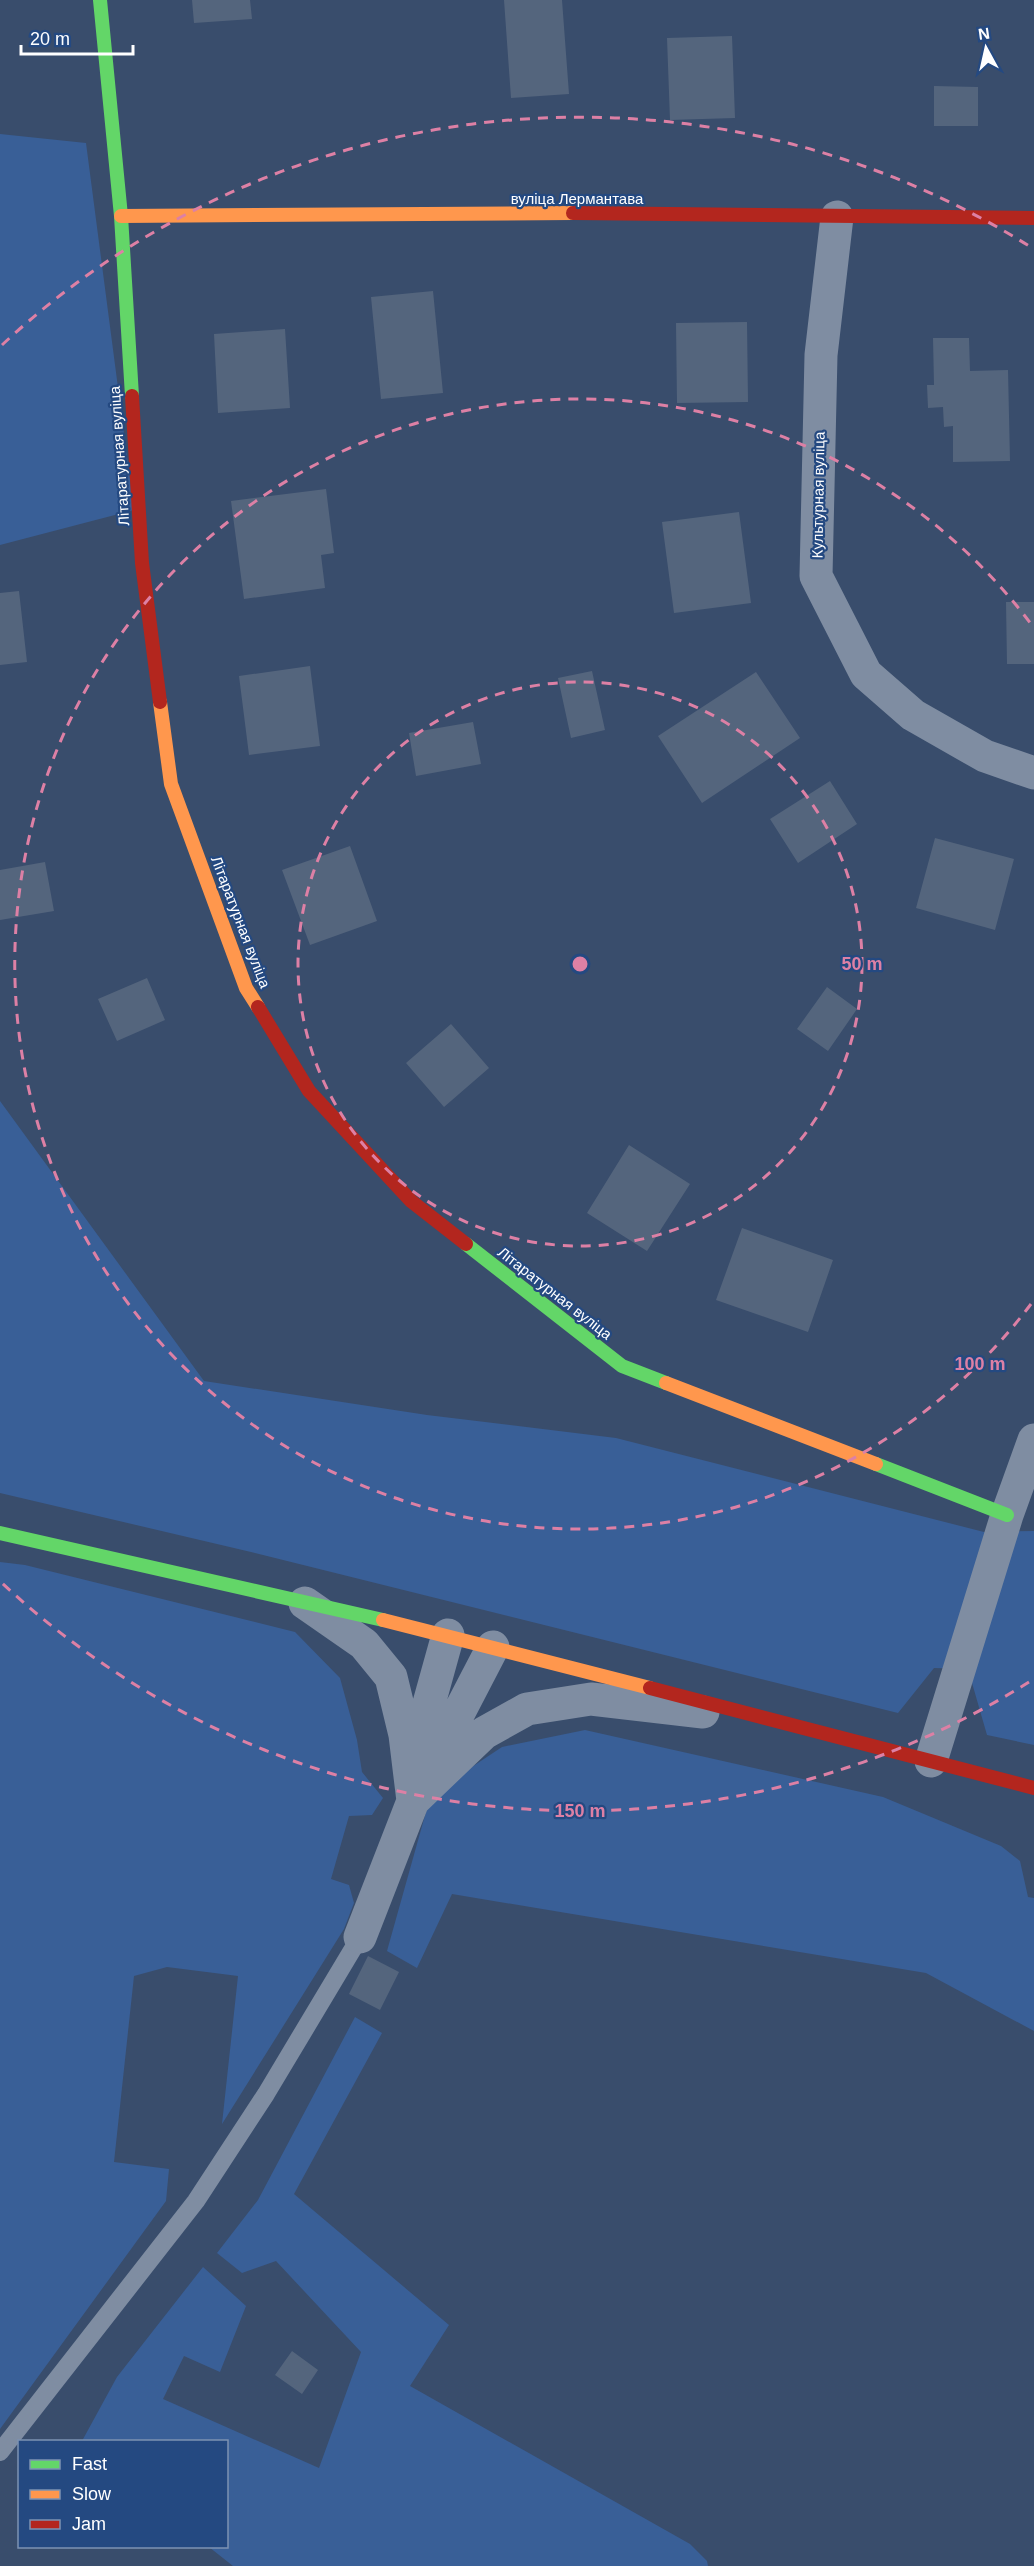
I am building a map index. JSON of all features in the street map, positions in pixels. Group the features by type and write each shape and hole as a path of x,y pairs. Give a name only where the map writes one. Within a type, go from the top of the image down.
{"street":[{"name":"Літаратурная вуліца","path":"100,0 121,216 142,563 171,784 246,988 309,1090 411,1201 622,1366 1007,1515"},
{"name":"вуліца Лермантава","path":"121,216 567,213 1034,218"},
{"name":"Культурная вуліца","path":"837,217 821,355 816,576 866,674 913,715 985,756 1034,773"},
{"path":"931,1761 1007,1515 1034,1440"},
{"path":"0,1533 448,1635 1034,1788"},
{"path":"304,1602 364,1644 391,1677 405,1735 413,1801"},
{"path":"413,1801 418,1743 448,1635"},
{"path":"360,1937 413,1801 494,1647"},
{"path":"413,1801 484,1733 527,1709 591,1700 774,1721"}],"lane":[{"path":"0,2452 196,2201 266,2094 360,1937"}],"shaded area":[{"path":"0,134 86,143 134,510 0,545"},
{"path":"0,1101 204,1381 427,1415 616,1438 984,1532 1034,1531 1034,1745 987,1735 968,1669 934,1668 898,1713 251,1552 0,1493"},
{"path":"0,1562 25,1565 295,1632 340,1678 357,1740 362,1772 383,1798 372,1815 349,1816 331,1879 349,1885 354,1903 344,1929 222,2124 238,1976 167,1967 134,1976 114,2162 169,2169 166,2201 0,2429"},
{"path":"585,1730 883,1797 1001,1846 1020,1861 1028,1897 1034,1898 1034,2031 926,1973 452,1894 417,1968 387,1951 431,1794 502,1747"},
{"path":"355,2017 382,2033 294,2194 449,2325 410,2386 690,2544 707,2561 708,2566 233,2566 210,2548 228,2548 228,2440 83,2440 117,2377 203,2267 246,2306 220,2372 184,2356 163,2399 319,2468 361,2352 276,2261 242,2273 217,2253 258,2200"}],"building":[{"path":"192,0 250,0 252,19 194,23"},
{"path":"504,0 562,0 569,94 511,98"},
{"path":"732,36 735,118 670,120 667,38"},
{"path":"934,86 978,87 978,126 934,126"},
{"path":"433,291 443,393 381,399 371,297"},
{"path":"747,322 748,402 677,403 676,323"},
{"path":"285,329 290,408 218,413 214,334"},
{"path":"933,338 969,338 970,371 1008,370 1010,461 953,462 953,426 944,427 943,407 928,408 927,385 934,385"},
{"path":"326,489 334,553 321,555 325,588 244,599 231,501"},
{"path":"739,512 751,603 674,613 662,522"},
{"path":"19,591 27,662 0,665 0,593"},
{"path":"1006,602 1034,602 1034,664 1007,664"},
{"path":"310,666 320,746 249,755 239,676"},
{"path":"592,671 605,730 571,738 558,678"},
{"path":"756,672 800,738 702,803 658,736"},
{"path":"473,722 481,764 416,776 409,733"},
{"path":"830,781 857,824 798,863 770,819"},
{"path":"935,838 1014,859 995,930 916,908"},
{"path":"350,846 377,921 310,945 282,870"},
{"path":"45,862 54,911 0,920 0,870"},
{"path":"147,978 165,1020 117,1041 98,999"},
{"path":"827,987 857,1009 828,1051 797,1029"},
{"path":"451,1024 489,1068 444,1107 406,1063"},
{"path":"629,1145 690,1184 647,1251 587,1213"},
{"path":"742,1228 833,1260 808,1332 716,1300"},
{"path":"368,1956 399,1972 380,2010 349,1994"},
{"path":"292,2351 318,2370 302,2394 275,2375"}],"traffic: fast":[{"path":"100,0 121,216 132,396"},
{"path":"466,1244 622,1366 666,1383"},
{"path":"876,1464 1007,1515"},
{"path":"0,1533 383,1620"}],"traffic: slow":[{"path":"121,216 573,213"},
{"path":"160,702 171,784 246,988 258,1007"},
{"path":"666,1383 876,1464"},
{"path":"383,1620 650,1688"}],"traffic: jam":[{"path":"573,213 1034,218"},
{"path":"132,396 142,563 160,702"},
{"path":"258,1007 309,1091 411,1201 466,1244"},
{"path":"650,1688 1034,1788"}]}
